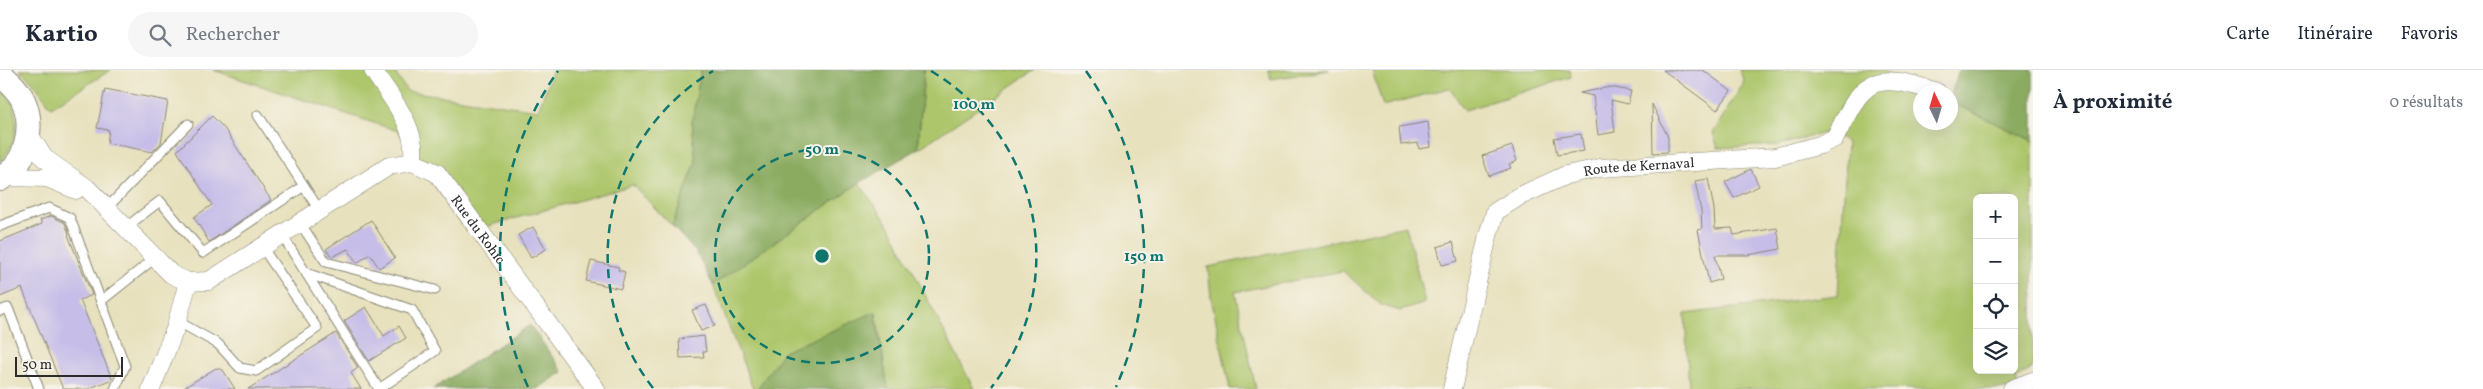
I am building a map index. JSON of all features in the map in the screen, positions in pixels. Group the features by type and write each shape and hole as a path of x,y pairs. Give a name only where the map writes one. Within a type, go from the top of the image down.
{"main road":[{"path":"0,74 13,85 23,100 28,117 29,134 24,151 16,165 2,178"}],"street":[{"path":"29,134 44,158 87,188 171,274 188,282 209,281 389,166 412,162 414,154 411,134 373,70"},
{"name":"Route de Kernaval","path":"1452,389 1495,212 1520,196 1566,176 1600,168 1775,157 1820,145 1835,138 1864,86 1874,80 1895,80 1918,85"},
{"name":"Rue du Rohic","path":"412,162 437,173 596,389"},
{"path":"2,178 47,178 70,187 106,208"},
{"path":"151,389 177,321 188,282"},
{"path":"2012,389 2033,381"}],"lane":[{"path":"258,115 320,210"},
{"path":"106,208 188,124"},
{"path":"124,228 160,201 203,253 304,186"},
{"path":"0,226 50,208 70,218 125,366 115,389"},
{"path":"300,223 326,262 435,290"},
{"path":"282,235 379,389 435,351 412,310 306,273"},
{"path":"177,321 218,344 240,368 256,371 317,328 262,247"},
{"path":"101,301 155,258"},
{"path":"0,311 8,308 39,389"}],"green space":[{"path":"19,70 111,70 51,107 32,81"},
{"path":"213,70 393,70 407,91 538,110 553,70 701,70 692,122 696,162 672,226 633,185 467,232 398,131"},
{"path":"701,70 924,70 918,149 859,183 713,285 696,252 672,226 696,162 692,122"},
{"path":"924,70 1035,70 918,149"},
{"path":"1268,70 1329,70 1271,79"},
{"path":"1372,70 1570,70 1571,77 1465,110 1449,88 1383,106"},
{"path":"1739,70 1882,70 1915,85 1913,85 1913,130 1958,130 1958,105 2033,141 2033,368 2016,378 2018,389 1689,389 1685,314 1838,295 1847,143 1831,131 1779,145 1718,148 1713,133 1744,82"},
{"path":"1959,70 2033,70 2033,141 1958,105 1958,85 1954,85"},
{"path":"0,88 13,105 16,125 11,145 0,162"},
{"path":"859,183 889,225 974,389 888,389 876,312 784,352 757,389 753,389 713,285"},
{"path":"1406,226 1425,303 1400,311 1381,305 1343,271 1235,292 1256,389 1230,389 1211,297 1208,267"},
{"path":"875,312 888,389 757,389 783,352"},
{"path":"530,325 563,372 537,389 433,389"}],"building":[{"path":"1663,70 1703,70 1731,91 1717,110"},
{"path":"1610,87 1631,91 1628,104 1611,100 1615,132 1598,135 1593,96 1580,93"},
{"path":"105,89 168,101 161,143 152,152 107,143 109,130 97,128"},
{"path":"1652,104 1668,137 1668,152 1653,153"},
{"path":"212,116 224,128 271,200 209,242 194,217 212,205 177,151"},
{"path":"1428,122 1431,147 1419,149 1418,143 1401,145 1399,127"},
{"path":"1581,134 1584,151 1557,155 1554,138"},
{"path":"1512,146 1517,161 1509,164 1511,168 1489,176 1482,156"},
{"path":"1751,169 1759,186 1734,198 1725,182"},
{"path":"1708,179 1714,209 1715,229 1732,228 1734,235 1777,228 1781,249 1748,255 1715,255 1721,279 1709,283 1698,230 1702,229 1701,211 1695,181"},
{"path":"51,216 65,223 92,295 80,300 112,379 88,389 63,389 22,288 0,297 0,241 42,224 40,220"},
{"path":"371,220 395,258 379,268 370,254 357,263 348,249 332,257 326,249"},
{"path":"533,227 546,249 531,258 518,235"},
{"path":"1453,242 1458,261 1442,265 1437,247"},
{"path":"591,261 619,267 618,270 625,272 621,289 586,281"},
{"path":"706,305 715,326 701,331 692,310"},
{"path":"366,307 384,336 399,326 406,338 369,361 344,321"},
{"path":"336,333 358,368 351,373 361,389 248,389"},
{"path":"704,336 706,352 703,352 704,357 680,358 679,339"},
{"path":"216,368 223,370 235,389 182,389"}]}
